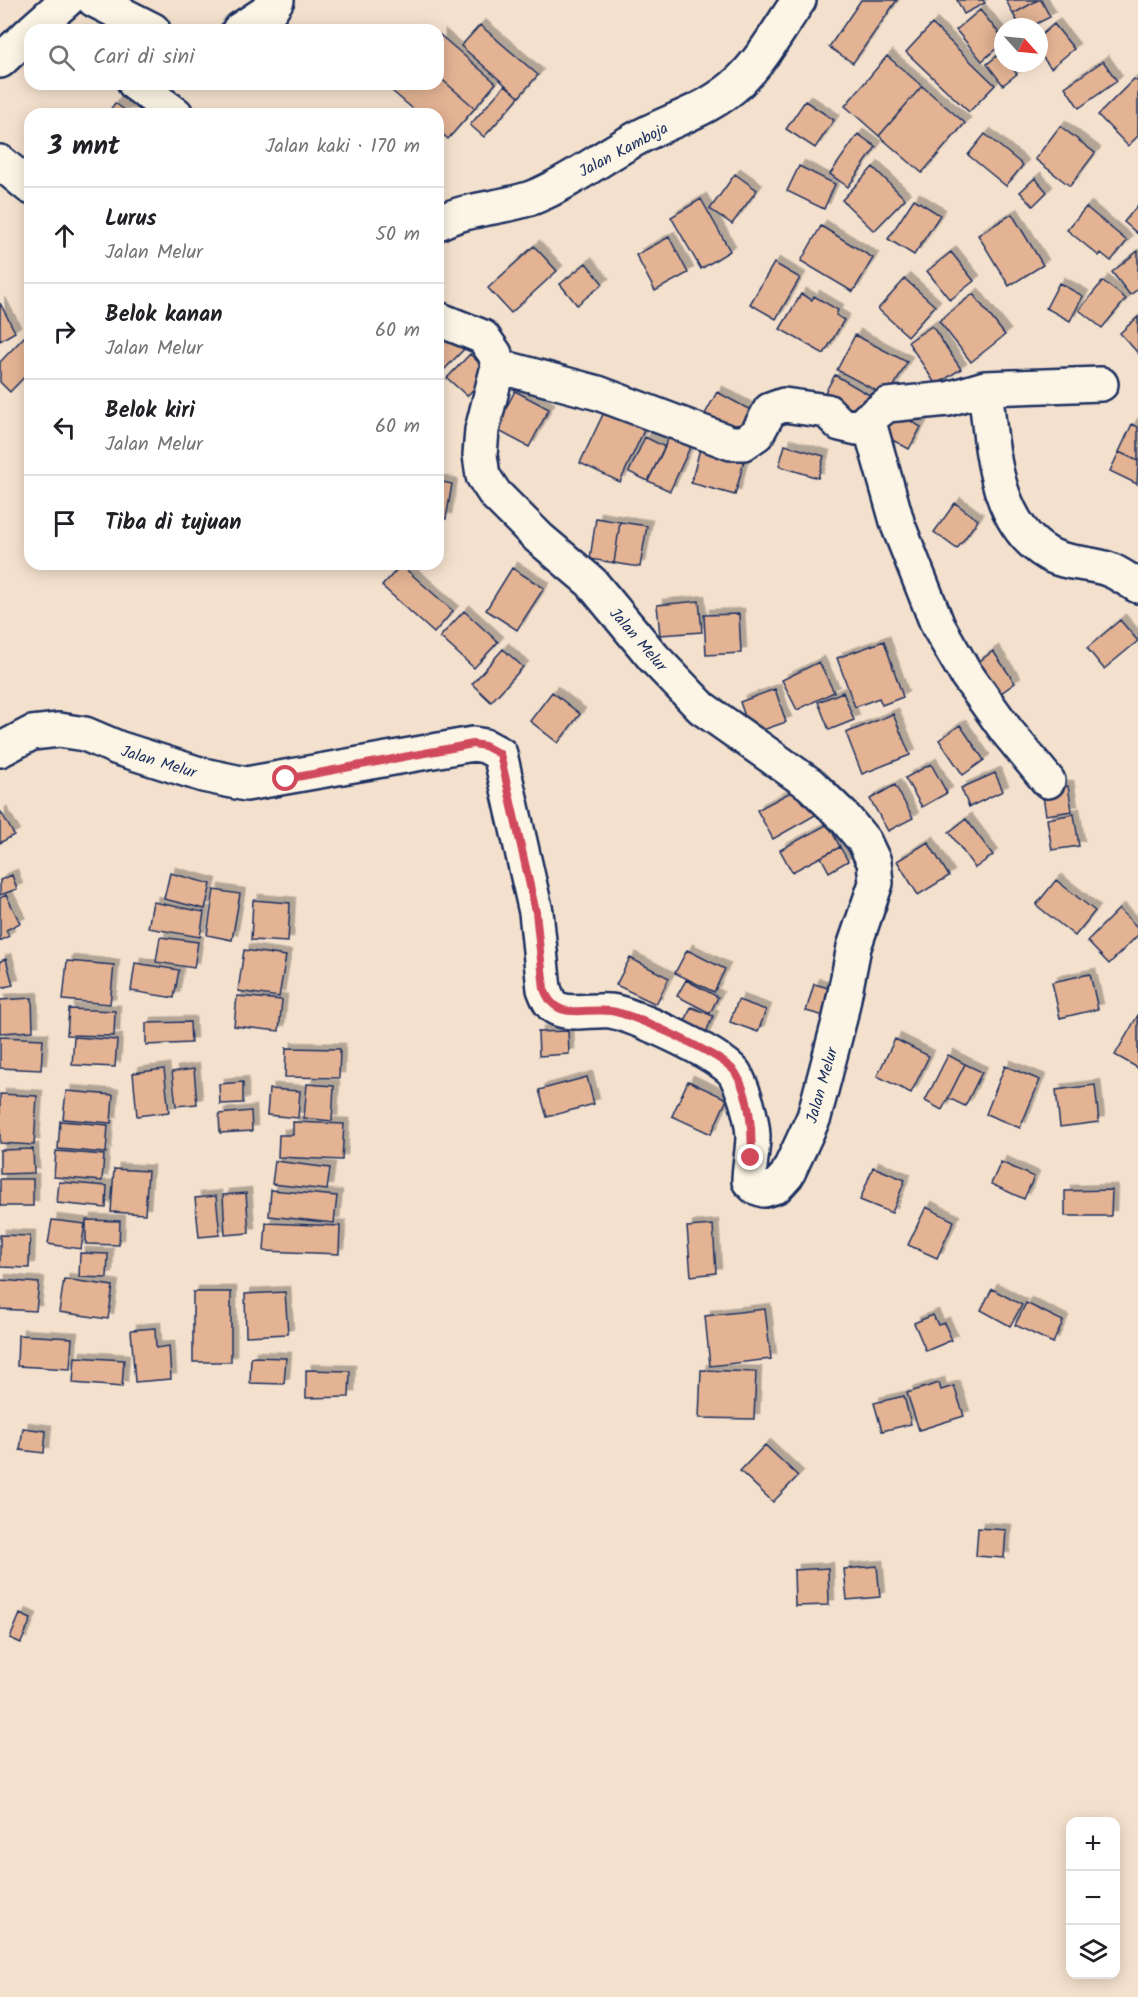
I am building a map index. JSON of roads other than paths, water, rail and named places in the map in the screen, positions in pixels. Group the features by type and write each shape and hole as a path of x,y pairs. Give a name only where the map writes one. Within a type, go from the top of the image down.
{"street":[{"path":"94,0 141,24"},
{"path":"248,24 271,9 277,0"},
{"name":"Jalan Kamboja","path":"444,220 454,214 513,204 536,196 646,134 686,118 719,100 742,79 799,0"},
{"path":"0,61 24,41"},
{"path":"143,90 168,108"},
{"path":"0,162 24,183"},
{"path":"444,321 483,337 495,354 498,366 598,393 731,443 744,443 758,434 770,411 783,405 827,411 840,424 857,428 887,405 948,399 985,388 1101,384"},
{"name":"Jalan Melur","path":"0,750 32,733 59,730 86,734 118,748 203,775 246,784 473,744 494,749 500,754 536,912 544,989 548,1000 555,1007 564,1011 610,1011 631,1016 718,1059 734,1072 742,1090 753,1134 749,1181 755,1187 764,1190 777,1186 787,1175 814,1117 840,1018 854,947 876,883 874,862 864,841 838,811 810,784 702,708 654,658 591,582 539,538 495,494 483,476 480,455 482,430 498,366"},
{"path":"985,388 993,456 1004,499 1022,535 1049,555 1109,570 1138,586"},
{"path":"868,419 898,525 938,626 973,684 1048,781"}]}
